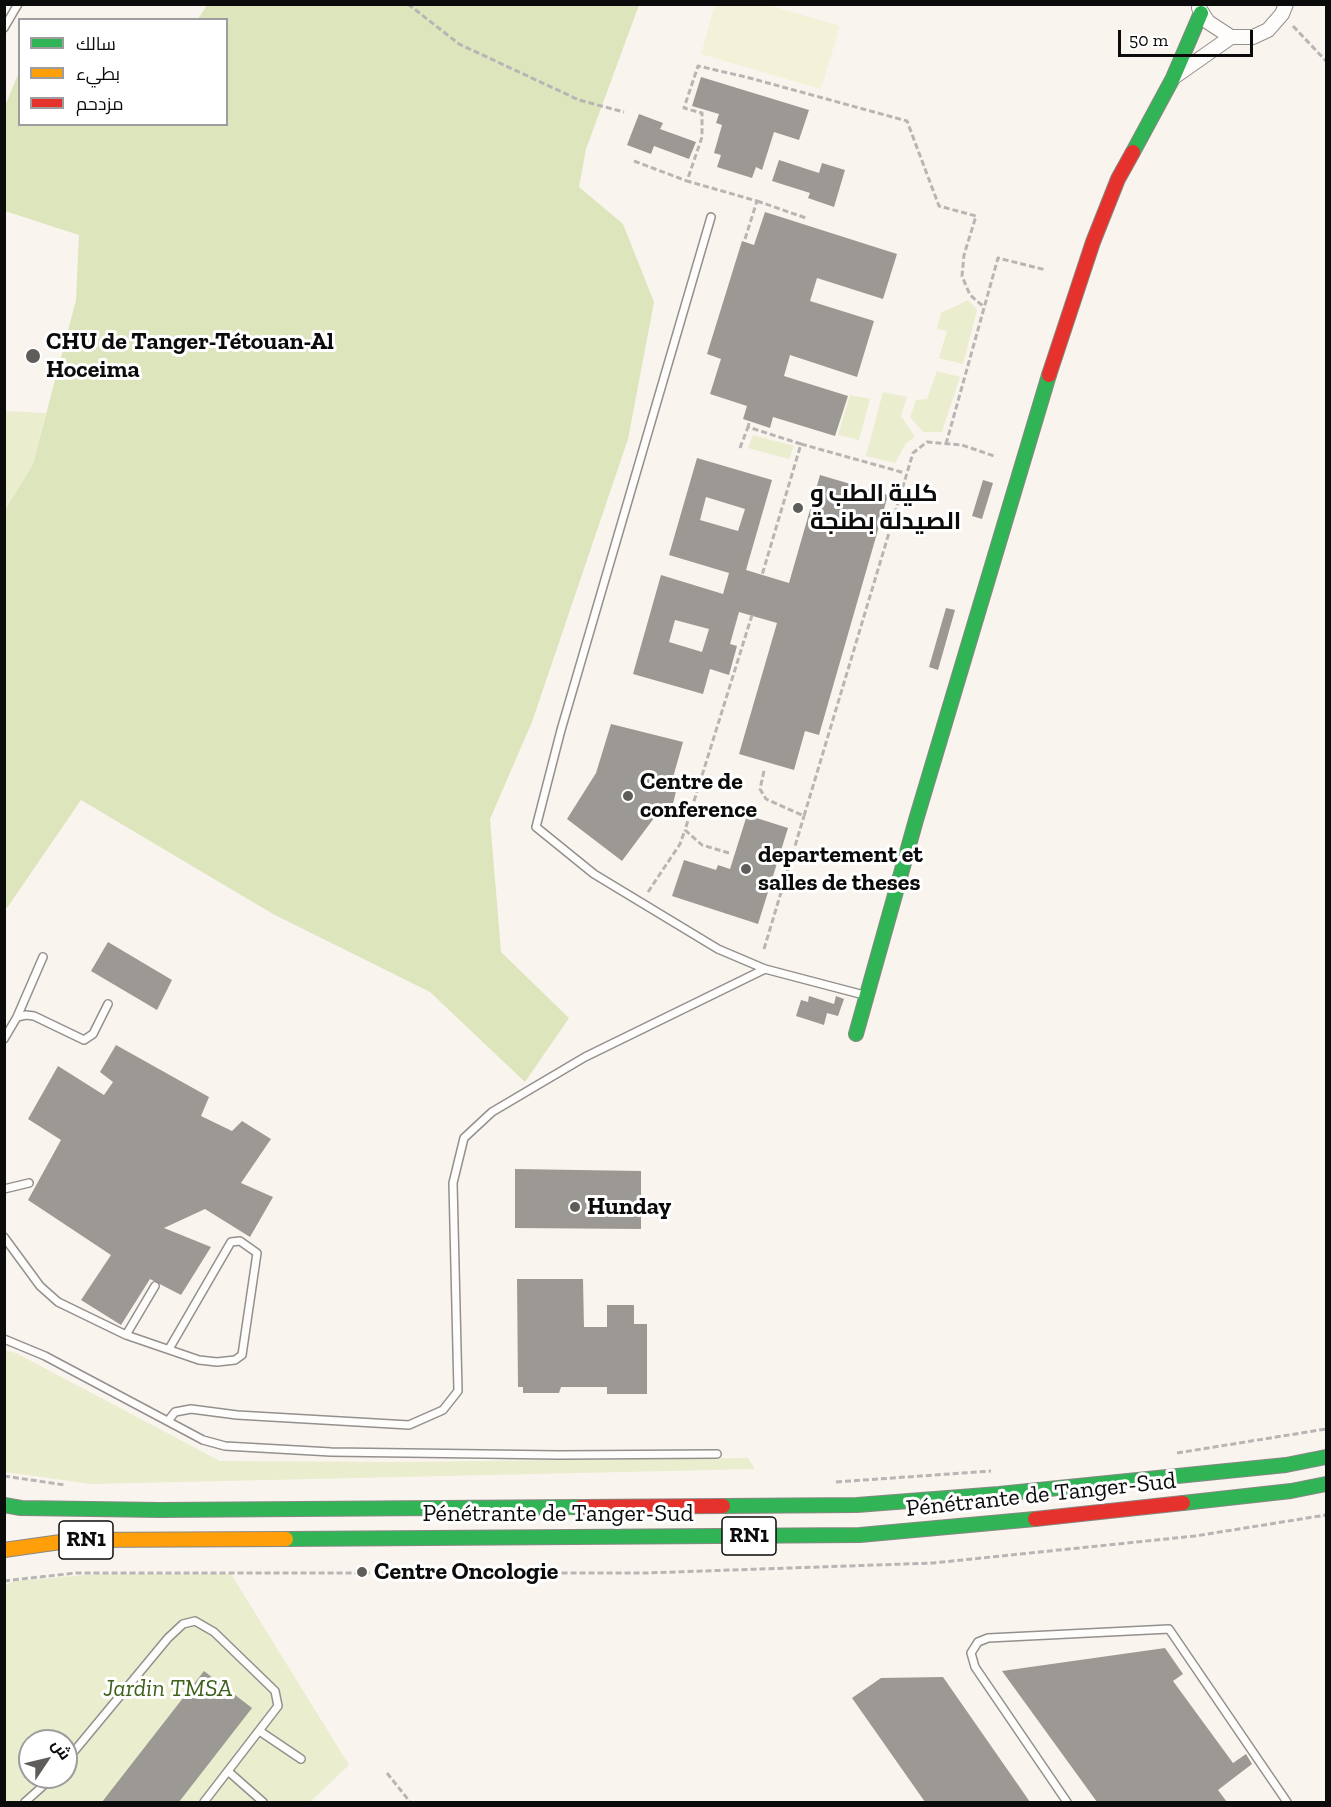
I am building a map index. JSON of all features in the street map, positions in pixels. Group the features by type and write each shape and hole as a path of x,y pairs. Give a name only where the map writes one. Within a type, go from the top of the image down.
{"main road":[{"path":"856,1034 916,820 1043,393 1093,242 1118,179 1173,78 1200,9"},
{"name":"Pénétrante de Tanger-Sud","path":"4,1505 21,1508 160,1510 857,1505 999,1494 1275,1466 1326,1456"},
{"name":"Pénétrante de Tanger-Sud","path":"4,1550 16,1546 98,1539 860,1535 999,1523 1268,1494 1326,1484"}],"street":[{"path":"1200,9 1208,22 1231,37"},
{"path":"1173,78 1231,37 1253,36 1268,30 1284,9"}],"lane":[{"path":"4,28 18,4"},
{"path":"711,218 561,730 536,827 594,874 718,949 765,969 867,996"},
{"path":"4,1039 17,1017 43,957"},
{"path":"168,1420 175,1412 191,1409 237,1415 409,1425 443,1410 458,1391 453,1183 464,1138 492,1112 585,1057 765,969"},
{"path":"17,1017 34,1016 84,1040 93,1034 108,1004"},
{"path":"4,1189 29,1183"},
{"path":"4,1237 40,1286 58,1302 126,1335 199,1360 217,1362 235,1360 242,1355 257,1253 240,1241 231,1242 169,1348"},
{"path":"126,1335 156,1286"},
{"path":"4,1339 45,1356 203,1440 225,1446 331,1452 717,1454"},
{"path":"78,1747 168,1638 183,1624 195,1621 214,1632 275,1690 278,1706 261,1732 204,1803"},
{"path":"1067,1803 975,1667 971,1653 978,1642 999,1638 1169,1629 1287,1803"},
{"path":"261,1732 301,1759"},
{"path":"229,1772 263,1802"},
{"path":"27,1802 41,1789"}],"path":[{"path":"408,4 459,44 579,100 624,112"},
{"path":"1284,9 1326,61"},
{"path":"687,182 702,137 702,113 684,108 698,66 907,121 939,206 976,216 964,255 962,276 970,295 983,306"},
{"path":"634,161 687,182 757,201 806,218"},
{"path":"746,238 757,201"},
{"path":"946,444 998,258 1046,270"},
{"path":"740,448 748,425 801,444 905,473"},
{"path":"764,949 905,473 913,453 927,442 962,445 994,456"},
{"path":"762,575 801,444"},
{"path":"641,903 680,844 752,615"},
{"path":"764,771 760,789 766,799 804,816"},
{"path":"685,830 702,845 729,854"},
{"path":"1177,1453 1326,1429"},
{"path":"832,1482 999,1470"},
{"path":"4,1476 68,1486"},
{"path":"4,1581 76,1572 645,1573 933,1563 1195,1536 1326,1515"},
{"path":"387,1773 410,1803"}],"green space":[{"path":"207,5 639,5 586,149 579,187 623,224 654,302 628,439 532,722 490,819 501,952 569,1018 525,1082 430,992 273,914 81,800 7,908 5,905 5,510 33,464 76,300 79,235 5,211 5,106 18,74 18,126 228,126 228,18 199,18"},
{"path":"968,300 977,310 963,364 939,358 947,331 937,329 941,313"},
{"path":"937,371 960,377 942,432 923,432 910,417 916,400 927,399"},
{"path":"883,392 907,397 901,416 915,437 906,443 895,463 866,456"},
{"path":"850,395 870,399 859,440 838,435"},
{"path":"5,411 46,413 33,464 5,510"},
{"path":"753,435 794,446 789,459 748,448"},
{"path":"5,1350 16,1353 220,1461 394,1462 748,1458 755,1469 91,1484 5,1472"},
{"name":"Jardin TMSA","path":"96,1574 231,1574 349,1765 310,1802 5,1802 4,1585 16,1581"}],"shaded area":[{"path":"715,5 768,5 840,26 821,89 701,54"}],"building":[{"path":"701,77 809,110 799,140 774,132 762,170 756,167 752,178 717,167 721,155 714,153 722,125 716,123 719,114 692,106"},
{"path":"639,114 663,123 660,129 696,142 689,159 654,146 651,154 627,145"},
{"path":"779,160 819,173 822,163 845,170 834,207 808,198 810,193 772,181"},
{"path":"765,212 897,254 883,299 817,278 810,301 874,321 857,377 790,355 784,376 848,396 835,436 773,417 770,428 743,419 747,406 710,394 721,359 707,354 742,241 754,245"},
{"path":"697,458 772,480 746,570 789,583 820,475 888,495 819,735 805,731 794,770 739,754 777,623 739,612 730,644 737,646 729,675 710,669 703,694 633,674 661,575 723,594 729,573 669,555","holes":["706,497 745,509 738,531 700,520","675,620 709,629 702,652 669,642"]},
{"path":"983,480 993,483 982,519 972,516"},
{"path":"946,608 955,610 938,670 929,667"},
{"name":"Centre de conference","path":"611,724 683,742 672,781 678,783 670,816 660,810 622,861 567,819 596,773"},
{"name":"departement et salles de theses","path":"747,815 788,828 758,924 672,896 684,860 716,870 718,865 730,869"},
{"path":"108,942 172,980 157,1010 91,971"},
{"path":"809,996 834,1004 836,996 844,999 838,1016 827,1013 824,1025 796,1016 801,1000 808,1002"},
{"path":"116,1045 209,1097 201,1116 232,1131 242,1121 271,1139 241,1183 273,1197 250,1237 205,1209 164,1228 211,1247 181,1295 150,1279 121,1325 81,1300 111,1255 28,1200 61,1140 28,1119 58,1066 104,1095 113,1082 100,1072"},
{"path":"515,1169 641,1171 641,1229 515,1228"},
{"path":"517,1279 583,1279 584,1327 607,1327 607,1305 634,1305 634,1324 647,1324 647,1394 607,1394 607,1387 561,1387 559,1393 523,1393 523,1387 518,1387"},
{"path":"1165,1648 1183,1674 1173,1681 1233,1763 1246,1754 1252,1764 1218,1790 1227,1802 1097,1802 1002,1671"},
{"path":"204,1671 252,1708 179,1802 102,1802"},
{"path":"943,1677 1030,1802 925,1802 852,1698 881,1678"}],"traffic: fast":[{"path":"1133,152 1173,78 1201,13"},
{"path":"856,1034 916,820 1049,375"},
{"path":"723,1506 857,1505 999,1494 1286,1465 1326,1457"},
{"path":"1183,1503 1291,1491 1326,1484"},
{"path":"4,1505 21,1508 160,1510 581,1507"},
{"path":"286,1539 860,1535 1035,1519"}],"traffic: slow":[{"path":"4,1550 75,1540 286,1539"}],"traffic: jam":[{"path":"1049,375 1093,242 1118,179 1133,152"},
{"path":"1035,1519 1183,1503"},
{"path":"581,1507 723,1506"}],"place":[{"name":"CHU de Tanger-Tétouan-Al Hoceima","path":"33,356"},
{"name":"كلية الطب و الصيدلة بطنجة","path":"798,508"},
{"name":"Centre de conference","path":"628,796"},
{"name":"departement et salles de theses","path":"746,869"},
{"name":"Hunday","path":"575,1207"},
{"name":"Centre Oncologie","path":"362,1572"}]}
